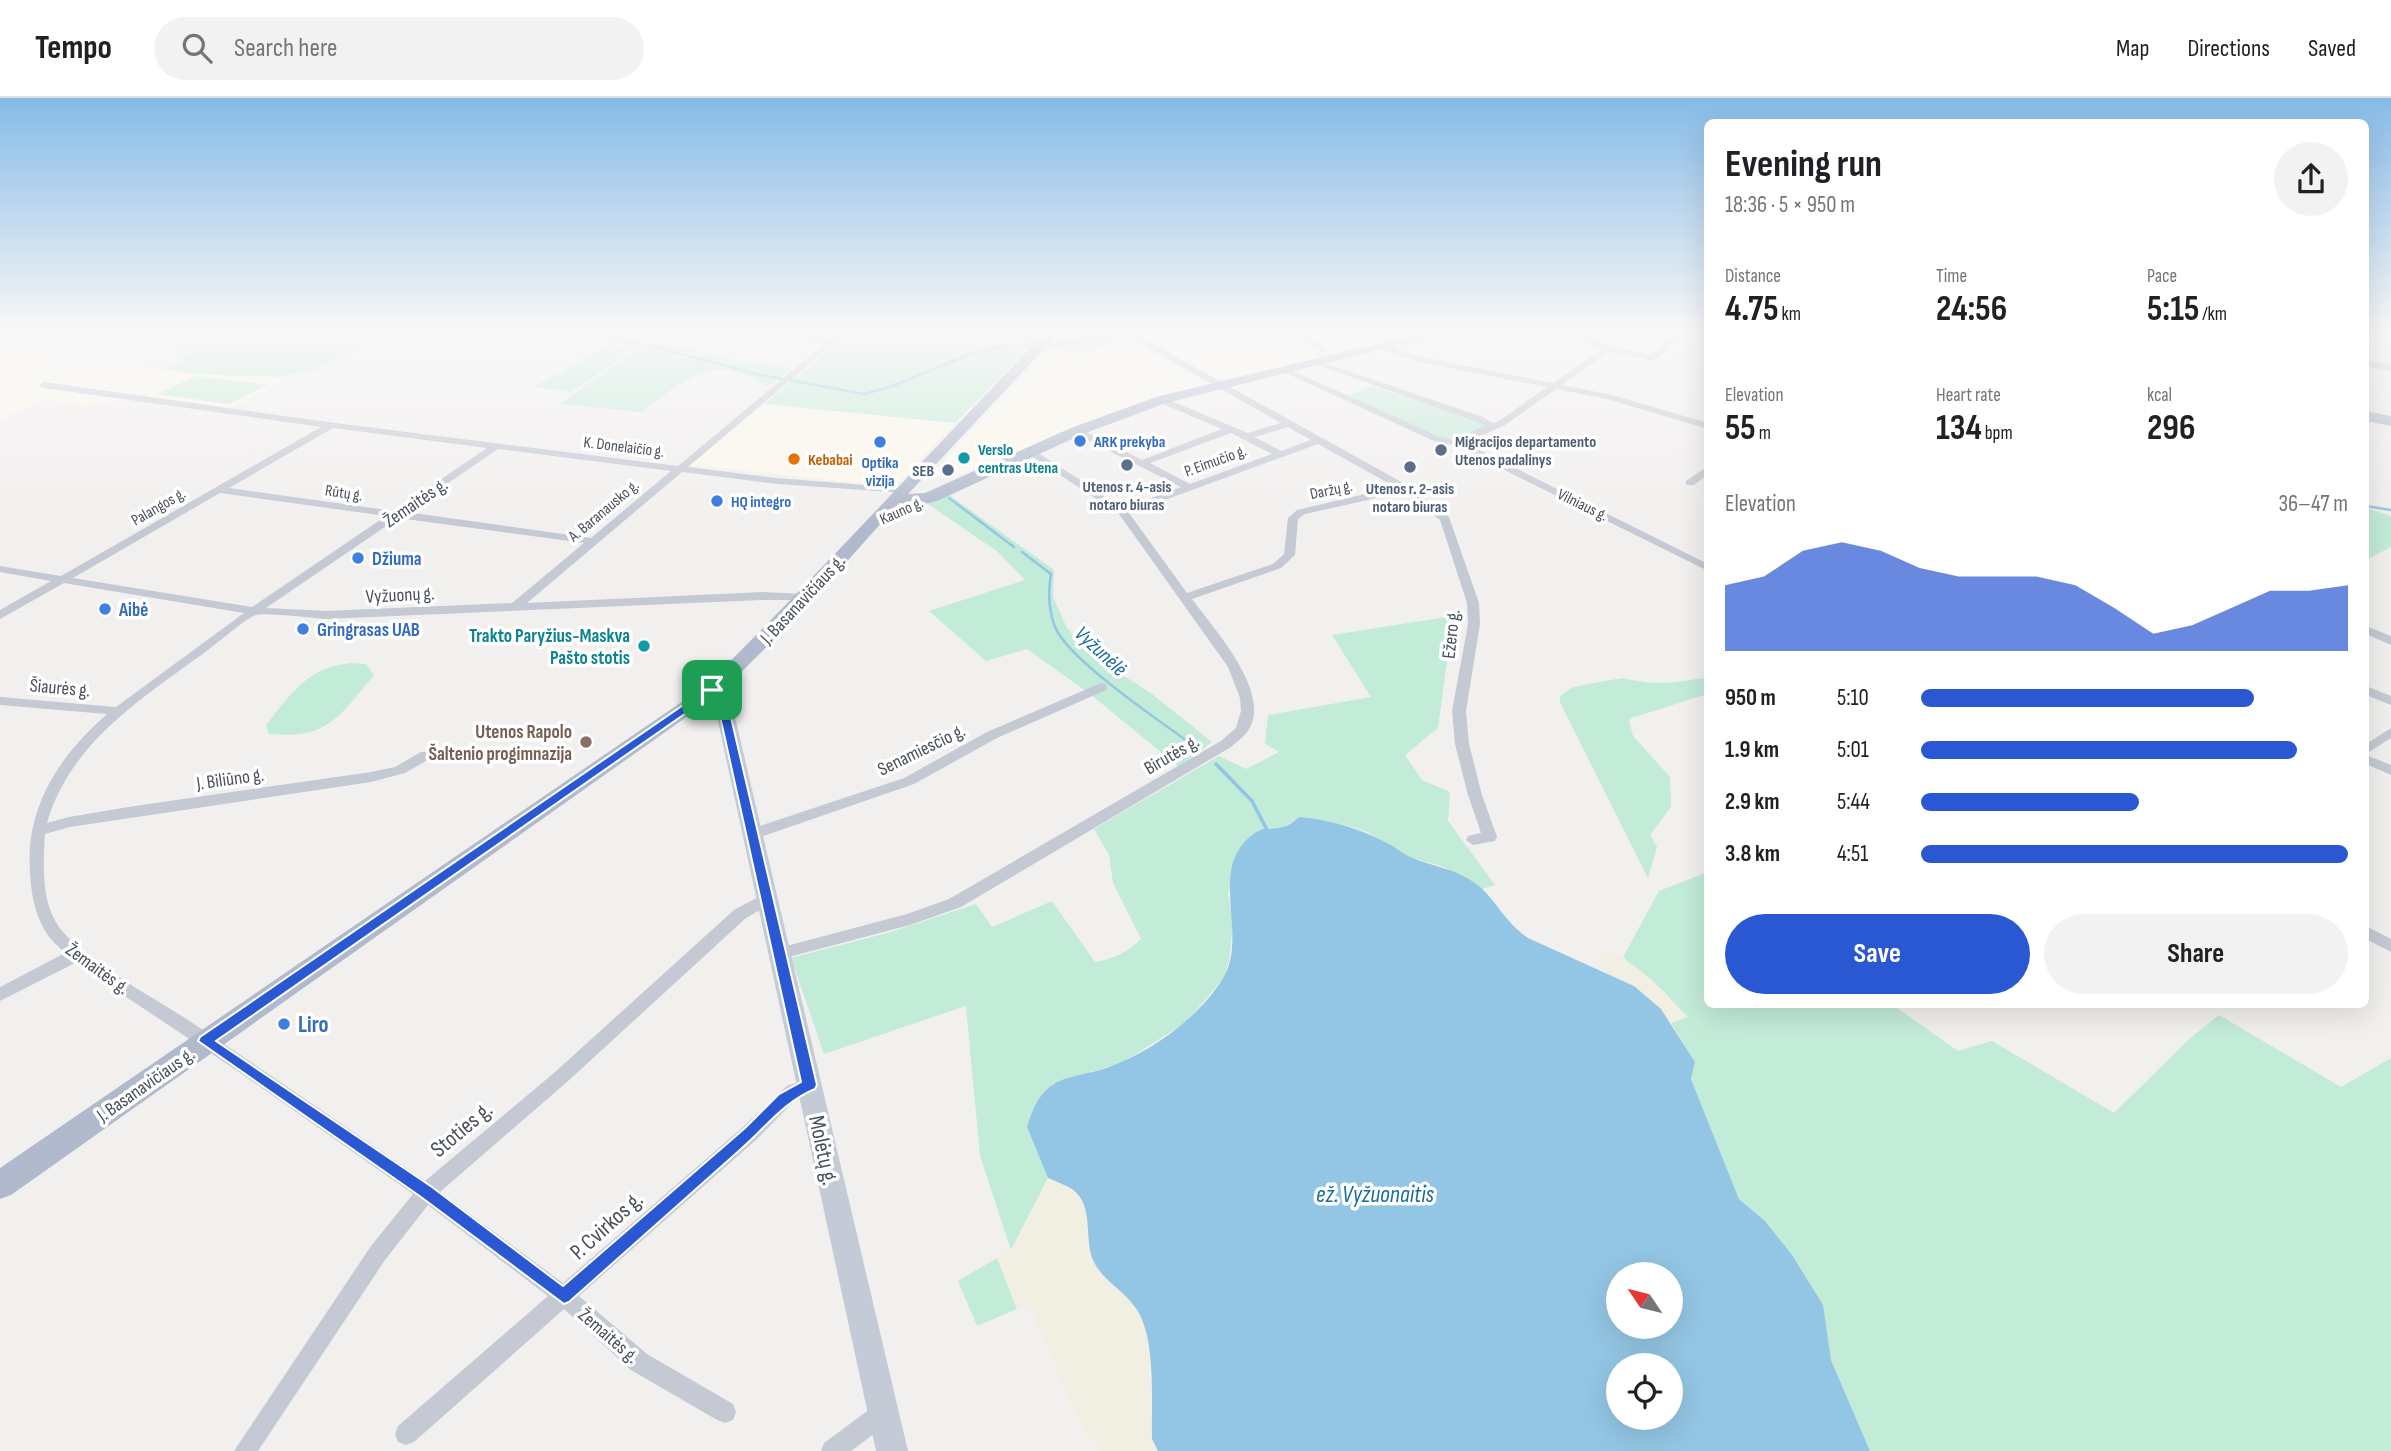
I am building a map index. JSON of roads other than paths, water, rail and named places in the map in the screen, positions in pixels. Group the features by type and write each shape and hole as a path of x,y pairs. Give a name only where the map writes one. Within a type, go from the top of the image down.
{"main road":[{"name":"J. Basanavičiaus g.","path":"0,1185 712,690 804,598 898,494 993,396"},
{"name":"Kauno g.","path":"872,523 1029,451 1175,396"},
{"path":"2369,417 2391,421"},
{"name":"Kauno g.","path":"923,469 929,479 936,481 966,480"},
{"name":"Kauno g.","path":"898,494 920,500 939,493"}],"street":[{"name":"K. Donelaičio g.","path":"124,396 496,446 898,494"},
{"name":"A. Baranausko g.","path":"516,606 766,396"},
{"name":"Ežero g.","path":"1238,396 1401,486 1445,519 1473,603 1474,624 1459,710 1462,744 1490,837 1473,840"},
{"name":"Vilniaus g.","path":"1340,396 1425,435 1457,443 1704,566"},
{"path":"1413,396 1480,419 1491,426"},
{"path":"1457,443 1502,423 1539,396"},
{"path":"1606,396 1704,425"},
{"path":"1161,400 1247,436 1280,454"},
{"path":"1247,436 1290,423"},
{"name":"Palangos g.","path":"0,615 332,425"},
{"path":"1142,463 1229,430"},
{"path":"1077,431 1189,486"},
{"name":"P. Eimučio g.","path":"1123,512 1319,440"},
{"name":"Žemaitės g.","path":"496,446 254,611 117,711 69,761 47,799 38,831 35,875 39,896 51,928 76,955 426,1192 564,1296 639,1362 725,1412"},
{"name":"Birutės g.","path":"781,954 910,919 955,903 1234,738 1246,721 1248,710 1241,681 1123,512 1029,451"},
{"path":"1704,472 1690,483 1704,488"},
{"name":"Daržų g.","path":"1184,598 1277,566 1289,555 1293,518 1301,512 1364,498 1401,486"},
{"name":"Rūtų g.","path":"218,490 591,541"},
{"name":"Vyžuonų g.","path":"0,569 254,611 326,615 762,596 804,598"},
{"path":"2369,631 2391,640"},
{"name":"Senamiesčio g.","path":"753,834 909,781 992,735 1101,687"},
{"name":"Molėtų g.","path":"712,690 721,696 892,1451"},
{"path":"2369,691 2391,701"},
{"name":"Šiaurės g.","path":"0,701 117,711"},
{"path":"2369,748 2391,732"},
{"name":"J. Biliūno g.","path":"38,831 69,822 128,812 370,777 400,770 426,755"},
{"path":"2369,760 2391,771"},
{"name":"Stoties g.","path":"245,1451 378,1253 426,1192 571,1068 740,914 768,898"},
{"path":"2369,934 2391,946"},
{"path":"0,995 76,955"},
{"name":"P. Cvirkos g.","path":"406,1434 750,1133 793,1091 809,1085"},
{"path":"832,1451 882,1414"}],"water":[{"name":"ež. Vyžuonaitis","path":"1299,817 1355,829 1410,857 1464,876 1480,887 1528,938 1634,986 1661,1009 1695,1062 1691,1079 1739,1199 1765,1221 1792,1255 1823,1305 1831,1360 1870,1451 1158,1451 1152,1439 1150,1352 1142,1320 1131,1301 1095,1264 1089,1245 1084,1205 1072,1189 1048,1178 1027,1127 1038,1100 1051,1086 1070,1077 1106,1068 1139,1053 1172,1032 1201,1007 1223,978 1230,961 1230,882 1240,847 1259,831 1291,824"}],"waterway":[{"name":"Vyžunėlė","path":"949,498 1014,547"},
{"path":"2369,506 2391,510"},
{"name":"Vyžunėlė","path":"1022,552 1051,574 1051,614 1064,641 1098,674 1198,749"},
{"name":"Vyžunėlė","path":"1216,764 1252,801 1266,828"}],"place":[{"name":"ARK prekyba","path":"1080,441"},
{"name":"Optika vizija","path":"880,442"},
{"name":"Migracijos departamento Utenos padalinys","path":"1441,450"},
{"name":"Verslo centras Utena","path":"964,458"},
{"name":"Kebabai","path":"794,459"},
{"name":"Utenos r. 4-asis notaro biuras","path":"1127,465"},
{"name":"Utenos r. 2-asis notaro biuras","path":"1410,467"},
{"name":"SEB","path":"948,470"},
{"name":"HQ integro","path":"717,501"},
{"name":"Džiuma","path":"358,558"},
{"name":"Aibė","path":"105,609"},
{"name":"Gringrasas UAB","path":"303,629"},
{"name":"Trakto Paryžius-Maskva Pašto stotis","path":"644,646"},
{"name":"Utenos Rapolo Šaltenio progimnazija","path":"586,742"},
{"name":"Liro","path":"284,1024"}]}
